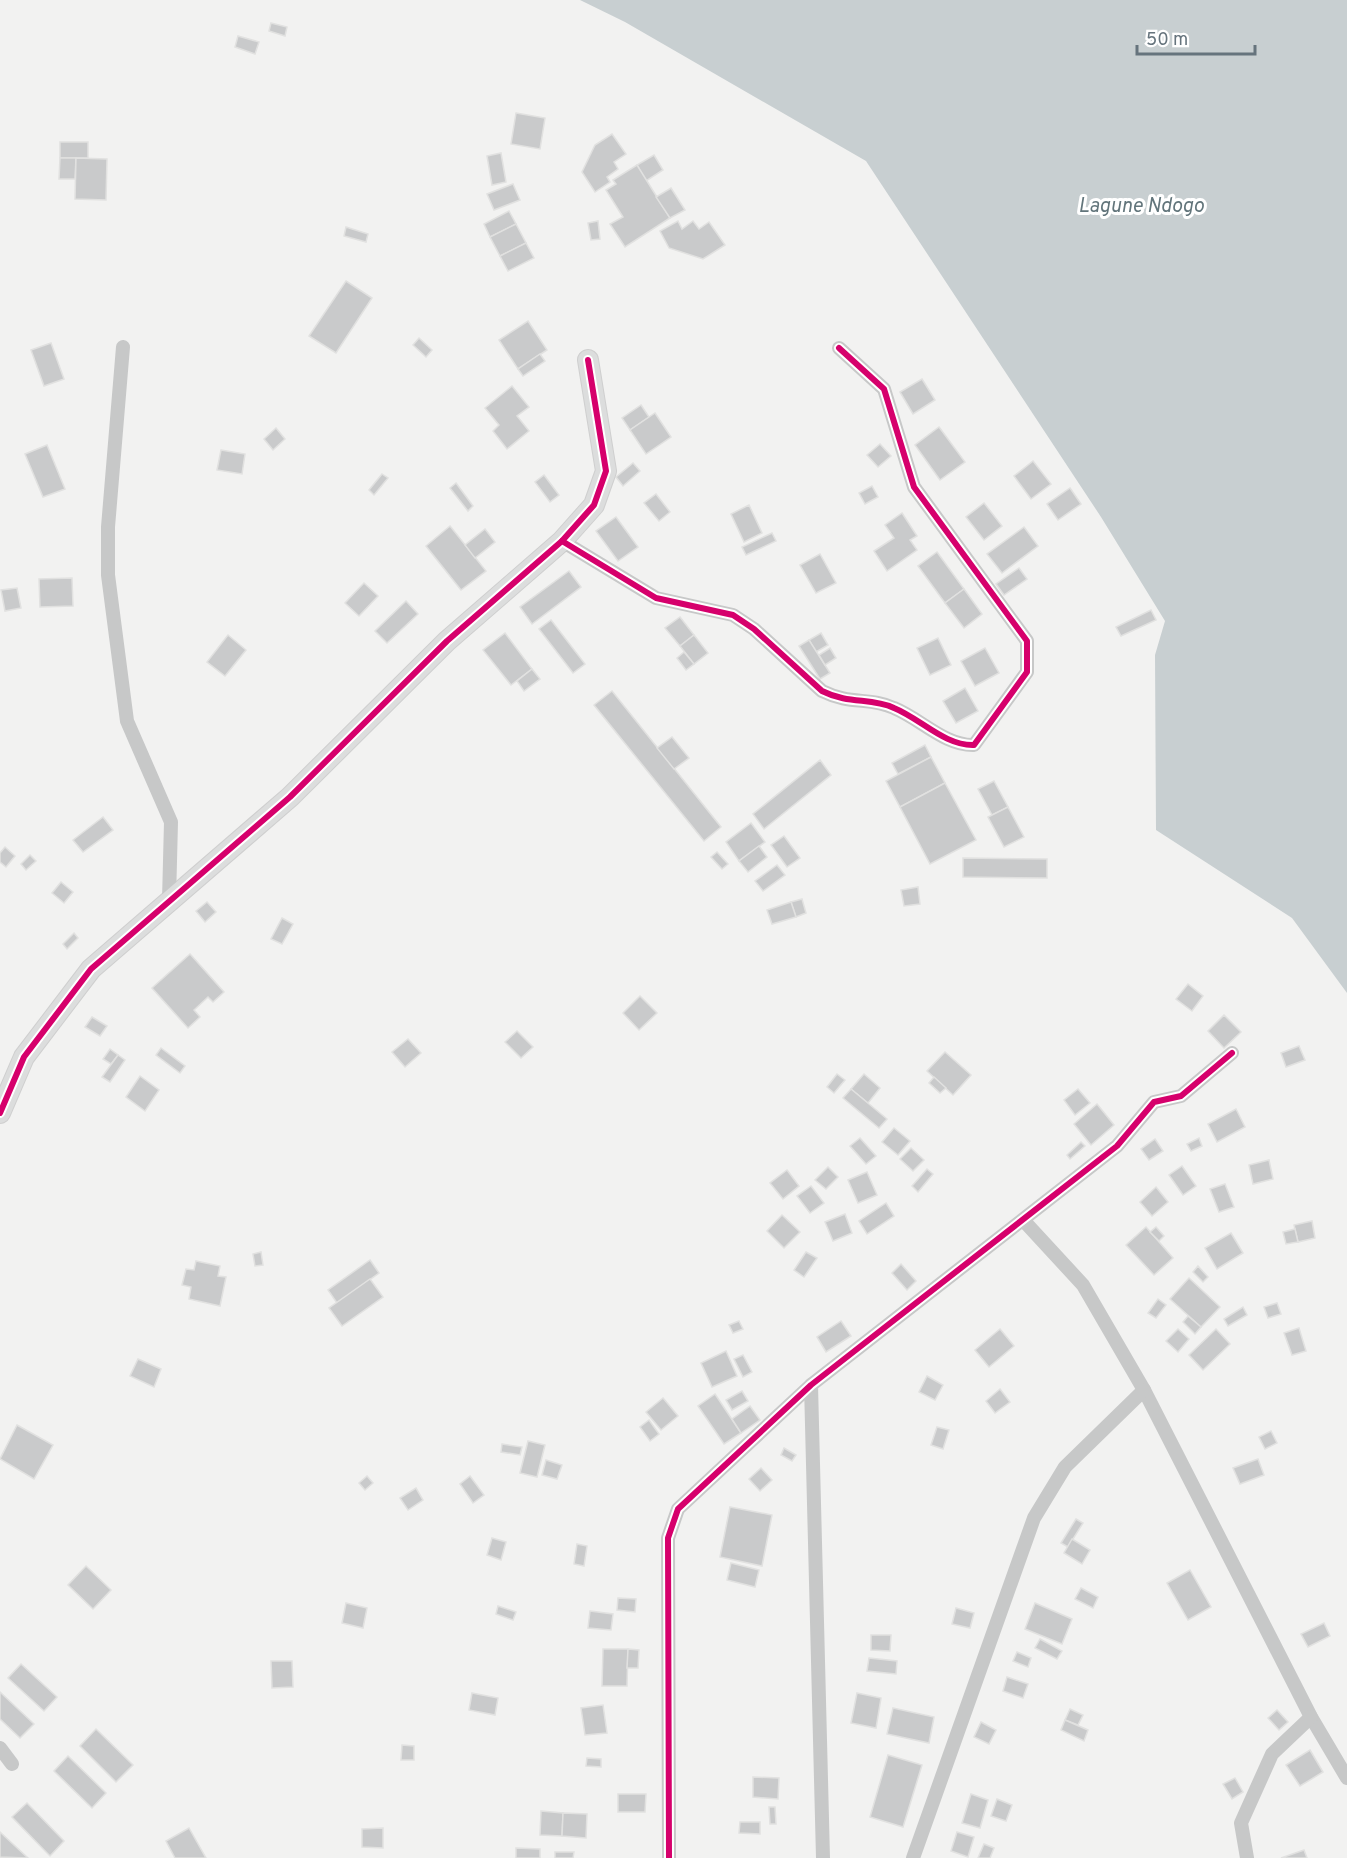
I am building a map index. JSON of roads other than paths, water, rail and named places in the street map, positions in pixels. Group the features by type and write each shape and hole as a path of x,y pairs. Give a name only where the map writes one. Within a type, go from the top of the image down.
{"street":[{"path":"123,347 108,527 108,575 128,721 171,822 169,900"},
{"path":"562,541 656,598 733,615 754,628 822,691 833,697 845,701 883,704 960,746 974,746 1027,672 1028,640 914,487 884,389 839,348"},
{"path":"0,1113 24,1057 91,969 290,797 447,641 562,541 594,505 606,471 588,360"},
{"path":"669,1858 668,1538 678,1509 811,1385 1024,1221 1117,1146 1154,1102 1180,1096 1232,1053"},
{"path":"1024,1221 1083,1285 1144,1390 1311,1717 1347,1778"},
{"path":"811,1385 823,1858"},
{"path":"913,1858 1034,1518 1065,1467 1144,1390"},
{"path":"1247,1858 1241,1823 1272,1754 1311,1717"},
{"path":"0,1748 12,1764"}],"water":[{"name":"Lagune Ndogo","path":"580,0 1347,0 1347,993 1292,918 1156,830 1155,655 1165,621 1101,517 866,161 625,22"}]}
